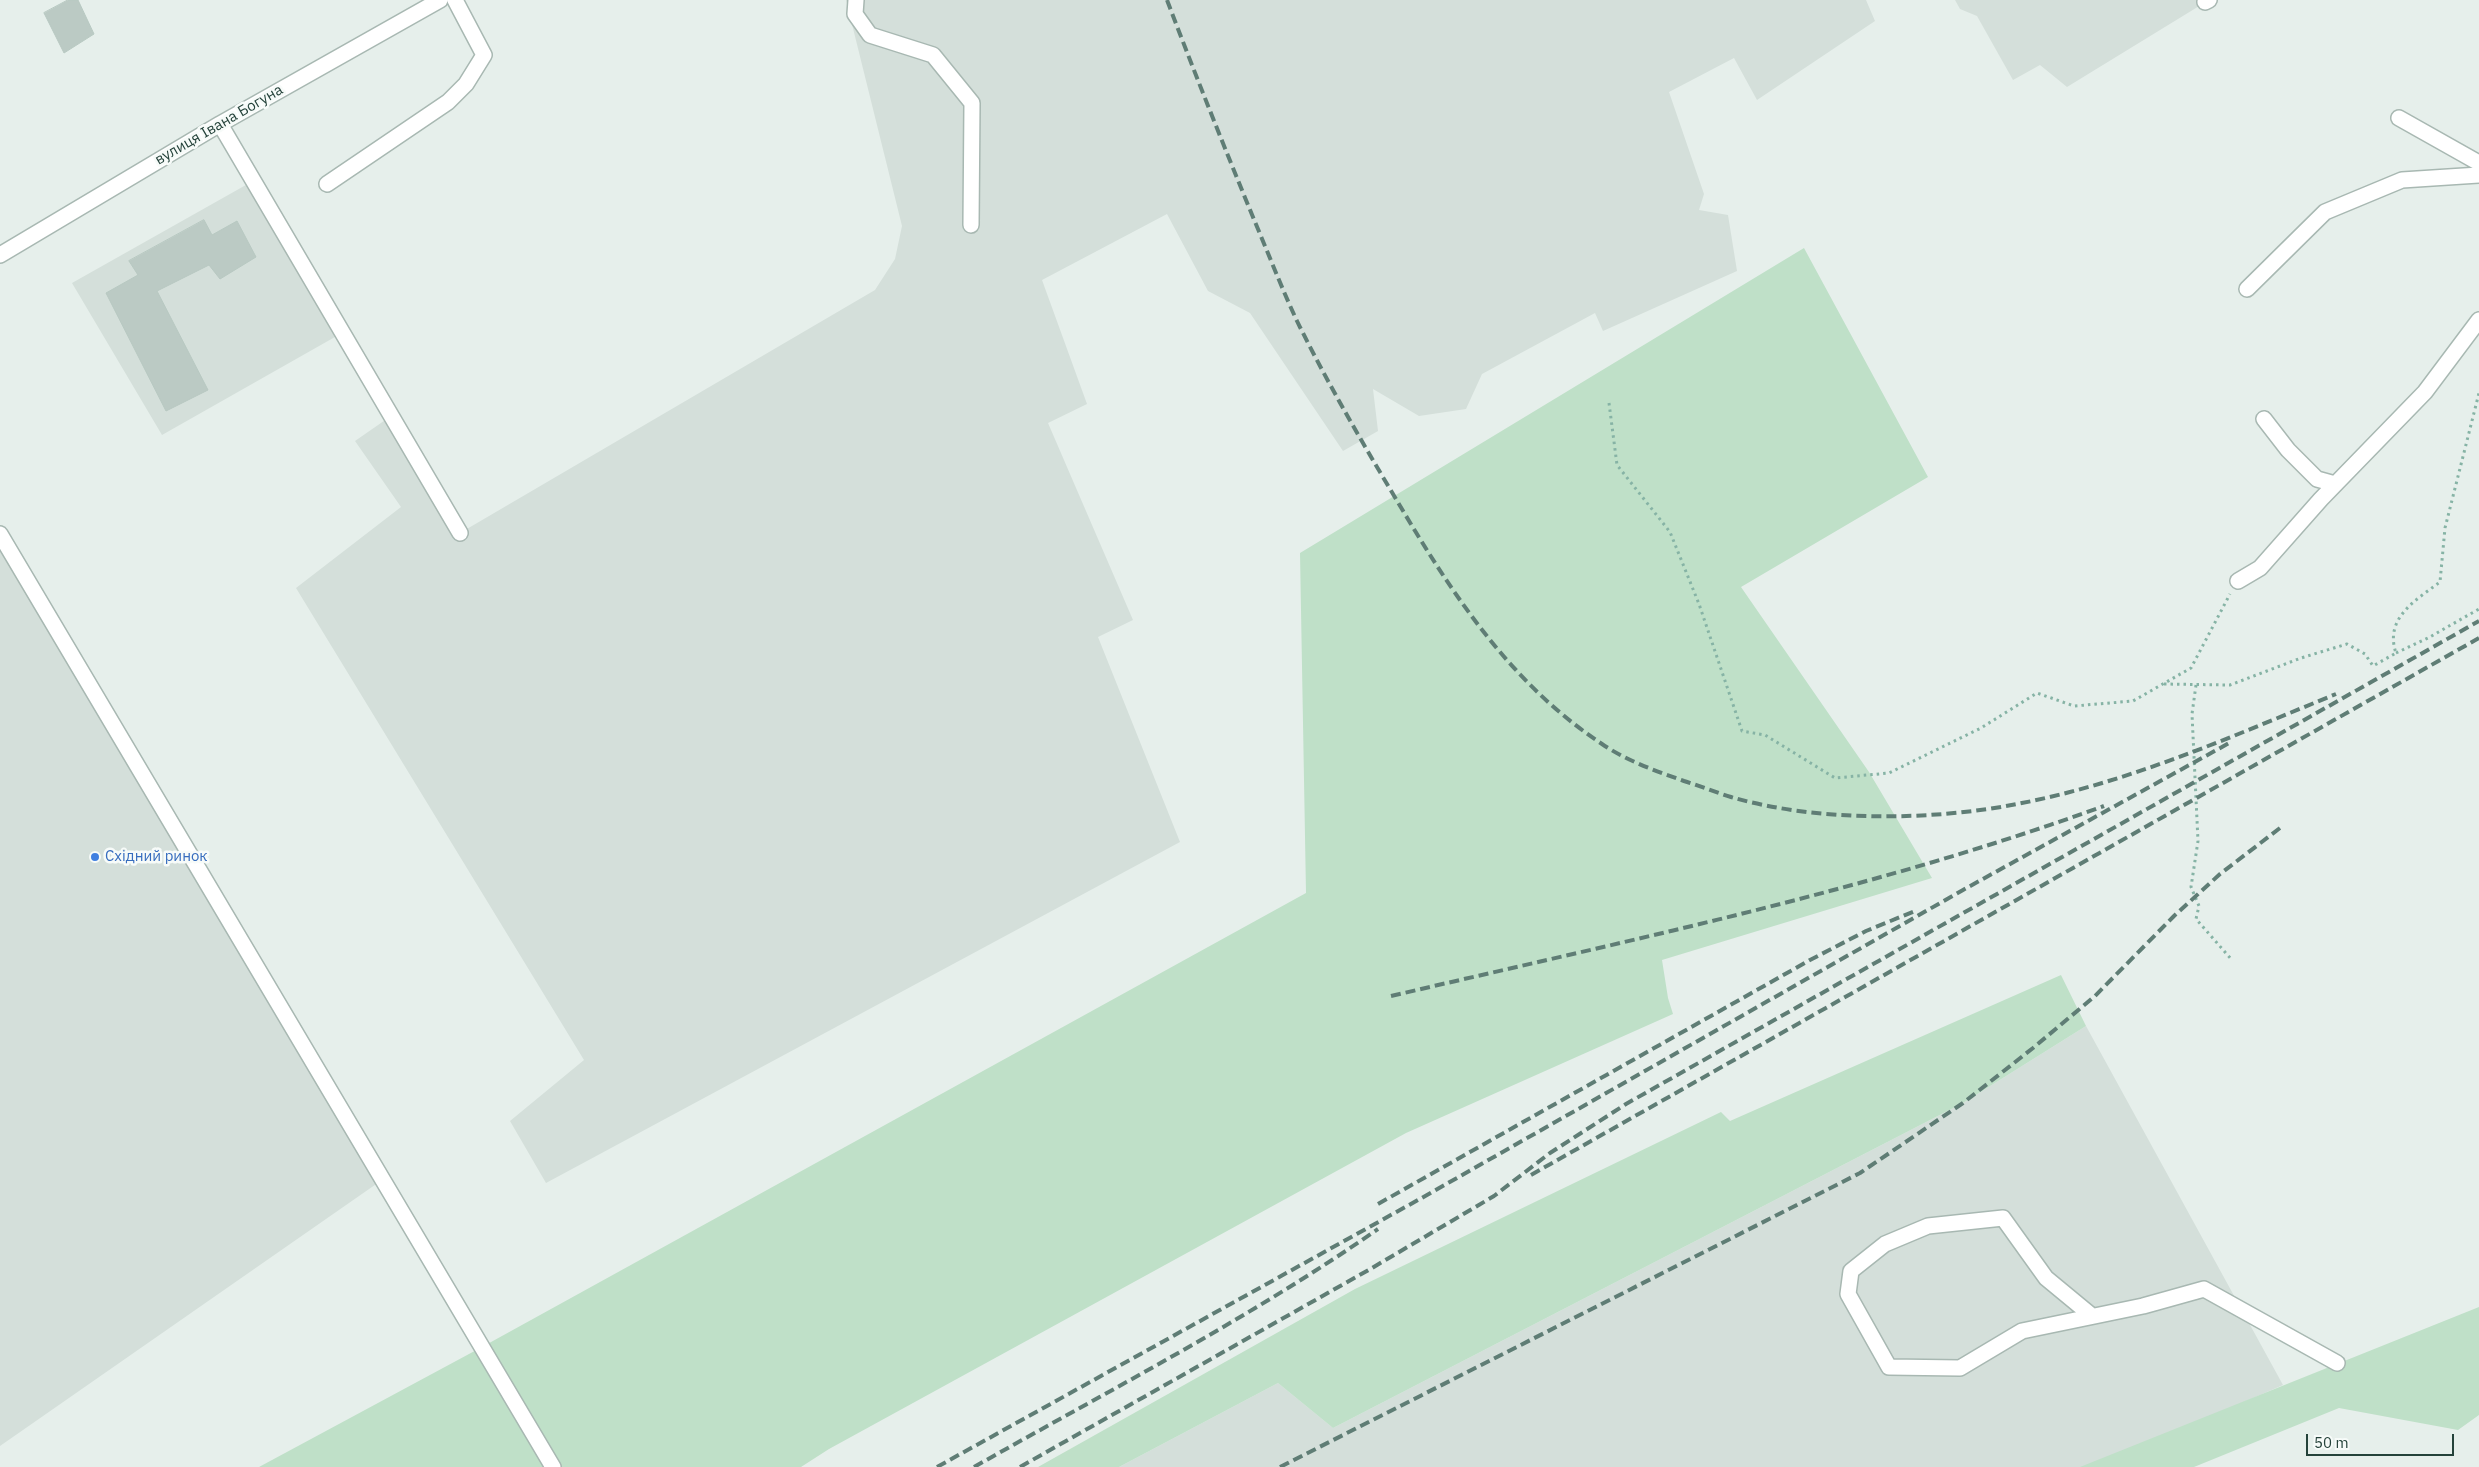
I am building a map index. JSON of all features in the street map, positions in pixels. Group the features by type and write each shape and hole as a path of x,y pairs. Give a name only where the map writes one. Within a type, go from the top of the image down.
{"street":[{"path":"327,184 448,102 466,84 484,55 455,0"},
{"path":"856,0 855,14 870,35 933,55 972,102 971,225"},
{"name":"вулиця Івана Богуна","path":"0,255 220,124 432,2"},
{"path":"2399,118 2479,163"},
{"path":"220,124 460,533"},
{"path":"2247,289 2324,212 2402,180 2479,175"},
{"path":"2238,581 2260,568 2335,484 2425,392 2479,320"},
{"path":"2264,419 2288,450 2317,479 2335,484"},
{"path":"0,534 553,1467"},
{"path":"2092,1316 2046,1278 2003,1218 1928,1226 1885,1244 1851,1271 1848,1294 1889,1367 1960,1368 2022,1331 2143,1306 2204,1289 2337,1363"}],"path":[{"path":"2396,653 2393,642 2397,618 2412,603 2440,582 2445,528 2479,393"},
{"path":"1609,403 1617,465 1670,532 1699,604 1742,731 1765,735 1835,778 1889,773 1981,728 2037,693 2074,706 2133,701 2191,668 2238,581"},
{"path":"2162,684 2230,685 2301,658 2347,644 2365,654 2373,666 2479,609"},
{"path":"2196,685 2192,714 2198,841 2191,887 2199,906 2196,919 2232,960"}],"shaded area":[{"path":"846,0 1866,0 1875,21 1757,100 1734,58 1669,92 1704,194 1699,210 1728,215 1737,271 1603,331 1595,313 1482,374 1466,409 1419,416 1373,389 1378,431 1343,451 1250,313 1208,291 1167,214 1042,280 1087,404 1048,423 1133,620 1098,637 1180,842 546,1183 510,1121 584,1060 296,588 401,507 355,441 391,416 460,533 875,290 895,259 902,226"},
{"path":"1955,0 2209,0 2067,87 2040,65 2013,80 1977,16 1960,9"},
{"path":"253,181 342,333 162,435 72,283"},
{"name":"Східний ринок","path":"0,534 382,1180 0,1446"},
{"path":"2086,1026 2283,1385 2094,1467 1119,1467 1278,1383 1333,1428 1963,1103"}],"green space":[{"path":"1804,248 1928,477 1741,587 1869,772 1932,878 1662,960 1668,998 1673,1014 1406,1133 829,1449 801,1467 259,1467 482,1347 1306,893 1300,553"},
{"path":"2061,975 2086,1026 1963,1103 1333,1428 1278,1383 1119,1467 1038,1467 1355,1289 1721,1112 1730,1121"},
{"path":"2479,1307 2479,1415 2458,1430 2339,1408 2194,1467 2080,1467"}],"building":[{"path":"68,0 78,0 94,34 64,53 44,13"},
{"path":"204,220 212,235 237,221 256,257 220,279 209,265 157,291 208,390 166,411 106,293 138,275 129,261"}],"railway":[{"path":"1167,0 1221,139 1291,309 1331,387 1380,473 1459,599 1509,663 1568,719 1621,756 1673,777 1731,797 1764,805 1836,815 1911,816 1948,814 2017,804 2099,784 2180,757 2336,694"},
{"path":"1020,1467 1372,1268 1494,1196 1550,1153 1626,1104 2479,621"},
{"path":"1531,1175 2479,638"},
{"path":"937,1467 1427,1195 1963,890 2231,742"},
{"path":"1391,996 1750,912 1929,863 2017,836 2104,806"},
{"path":"1280,1467 1860,1173 1963,1103 2033,1048 2095,996 2174,916 2220,874 2280,828"},
{"path":"1378,1204 1810,960 1866,931 1915,911"},
{"path":"974,1467 1230,1323 1329,1262 1378,1229"}],"place":[{"name":"Східний ринок","path":"95,857"}]}
